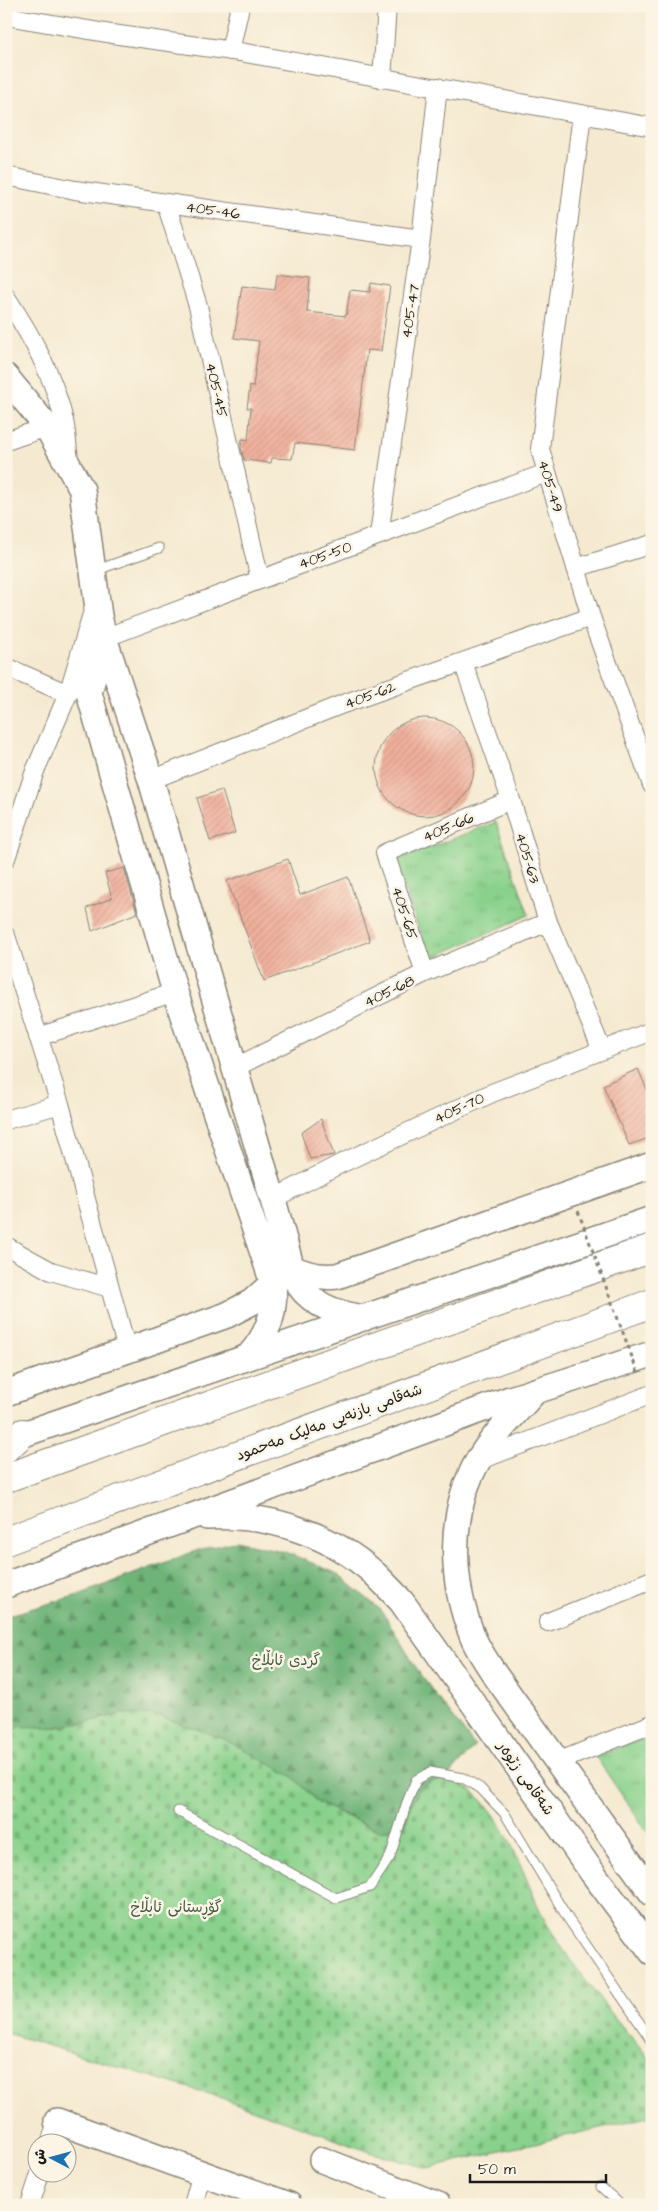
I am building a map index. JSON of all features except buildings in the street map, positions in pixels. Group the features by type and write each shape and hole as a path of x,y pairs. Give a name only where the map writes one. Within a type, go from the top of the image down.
{"highway":[{"path":"6,1478 652,1248"},
{"name":"شەقامی بازنەیی مەلیک مەحمود","path":"6,1541 652,1303"}],"street":[{"path":"230,51 240,6"},
{"path":"382,79 387,6"},
{"path":"6,16 230,51 652,127"},
{"name":"405-47","path":"380,535 421,239 438,87"},
{"name":"405-49","path":"582,114 540,449 591,617 652,785"},
{"name":"405-46","path":"6,176 75,190 421,239"},
{"name":"405-45","path":"166,203 198,306 260,580"},
{"path":"6,297 31,334 54,389 65,422 69,465"},
{"path":"6,377 48,427 82,490 104,638 151,780 273,1199 282,1275 270,1324 257,1347 248,1357"},
{"path":"6,441 48,427"},
{"name":"405-50","path":"104,638 546,473"},
{"path":"576,568 652,544"},
{"path":"6,858 35,771 68,694 97,597"},
{"name":"405-62","path":"151,780 343,704 591,617"},
{"path":"104,638 89,693 175,992 282,1275 299,1286 314,1302 338,1313 364,1318"},
{"name":"405-63","path":"463,662 511,800 548,922 602,1050"},
{"path":"6,667 68,694"},
{"name":"405-66","path":"386,853 511,800"},
{"name":"405-65","path":"386,853 425,973"},
{"name":"405-68","path":"234,1068 425,973 548,922"},
{"path":"6,936 60,1104 127,1350"},
{"path":"38,1037 175,992"},
{"name":"405-70","path":"273,1199 338,1164 492,1093 652,1031"},
{"path":"6,1120 60,1104"},
{"path":"6,1393 240,1309 252,1302 282,1275 337,1276 652,1165"},
{"path":"12,1440 652,1219"},
{"path":"6,1246 51,1271 110,1288"},
{"path":"6,1585 535,1391 652,1354"},
{"path":"535,1391 489,1444 478,1461 468,1483 459,1514 455,1545 458,1586 462,1605 472,1637 494,1675 652,1893"},
{"path":"478,1461 652,1394"},
{"name":"شەقامی زێوەر","path":"187,1518 227,1516 267,1520 305,1532 341,1550 373,1573 402,1602 592,1872 652,1952"},
{"path":"548,1622 652,1580"},
{"path":"556,1762 652,1724"},
{"path":"592,1872 637,1872"},
{"path":"53,2132 202,2173 288,2205"},
{"path":"322,2160 438,2205"},
{"path":"193,2205 202,2173"},
{"path":"30,2205 37,2184"}],"lane":[{"path":"93,571 159,548"},
{"path":"178,1812 336,1898 370,1887 390,1857 416,1780 430,1772 463,1778 480,1788 505,1814 567,1917 652,2041"},
{"path":"601,2187 621,2205"}],"path":[{"path":"578,1211 639,1376"}],"green space":[{"path":"496,822 529,915 430,959 394,861"},
{"name":"گردی ئابڵاخ","path":"238,1541 286,1552 338,1574 382,1611 420,1674 475,1746 445,1780 428,1782 405,1828 381,1831 318,1803 295,1779 117,1715 88,1722 6,1735 6,1616 78,1595 198,1550"},
{"name":"گۆڕستانی ئابڵاخ","path":"121,1714 157,1715 224,1739 293,1777 318,1803 379,1831 405,1828 409,1811 416,1795 426,1784 434,1781 443,1780 463,1786 480,1798 495,1816 508,1838 538,1906 555,1937 592,1988 649,2059 652,2067 653,2081 652,2116 427,2168 373,2153 213,2095 6,2033 6,1734 21,1726 52,1728"},
{"path":"649,1737 652,1745 652,1839 595,1756"}]}
